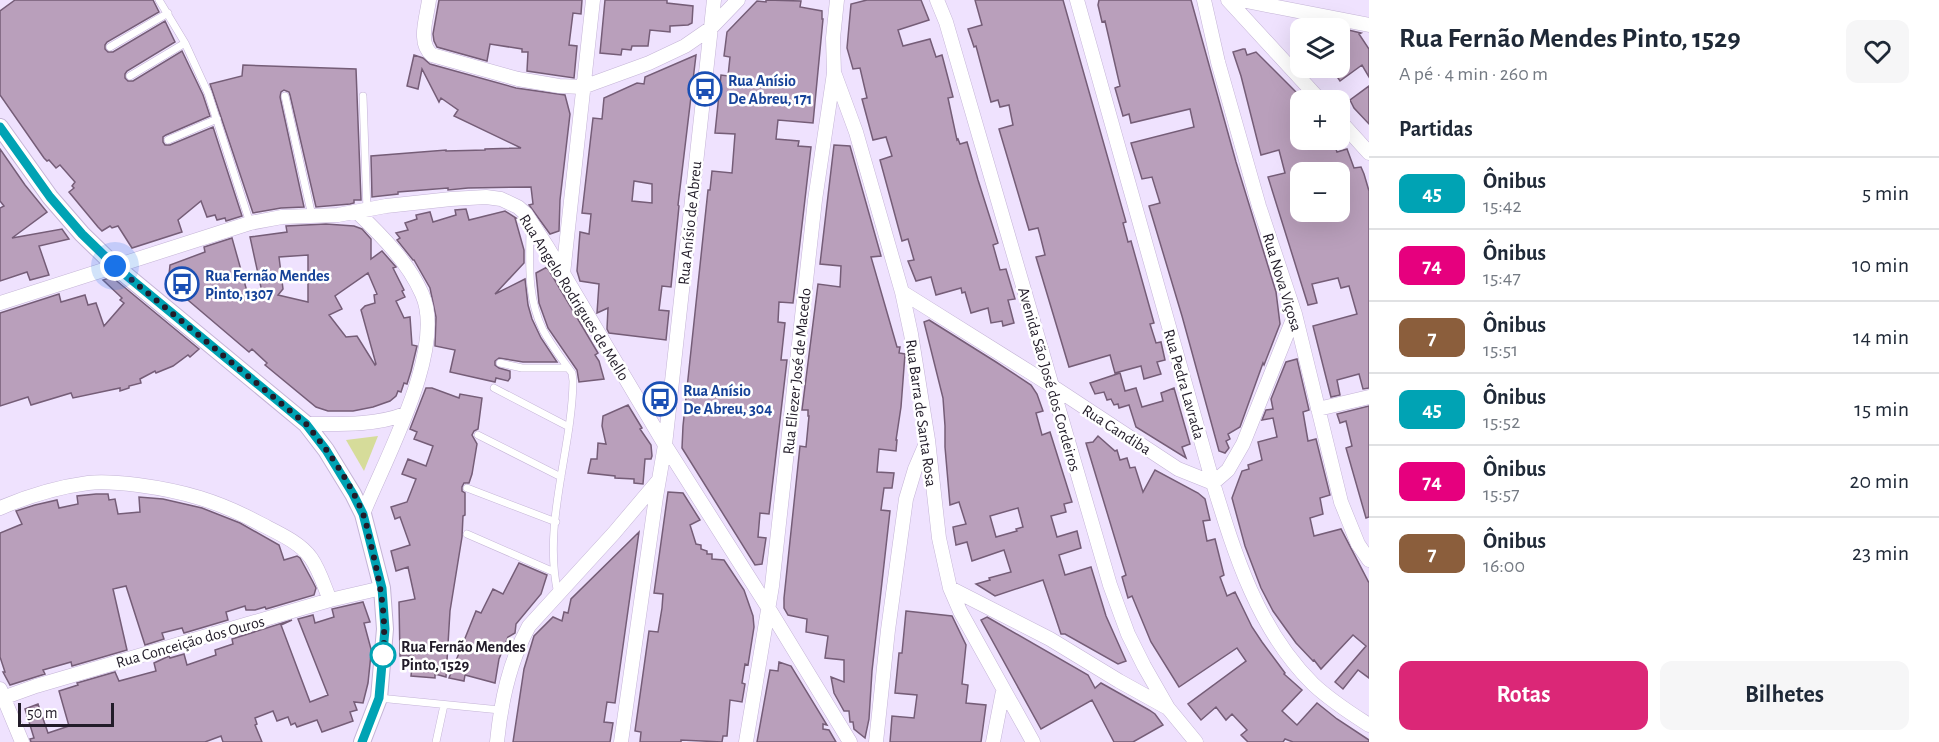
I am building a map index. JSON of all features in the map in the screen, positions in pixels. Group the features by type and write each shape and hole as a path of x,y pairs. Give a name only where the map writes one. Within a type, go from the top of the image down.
{"street":[{"path":"429,0 424,39 427,51 432,55 518,79 559,86 583,87 649,63 685,46 711,28 738,0"},
{"path":"563,274 593,0"},
{"name":"Rua Anísio de Abreu","path":"621,742 665,445 714,0"},
{"name":"Rua Eliezer José de Macedo","path":"746,742 769,609 815,200 834,73 833,38 837,0"},
{"name":"Avenida São José dos Cordeiros","path":"937,0 946,22 1110,585 1128,634 1168,708 1196,742"},
{"name":"Rua Pedra Lavrada","path":"1077,0 1213,483 1232,545 1254,600 1280,645 1313,684 1348,712 1369,725"},
{"name":"Rua Nova Viçosa","path":"1204,0 1218,62 1259,206 1295,314 1341,502 1358,544 1369,560"},
{"path":"1228,0 1311,90"},
{"path":"1241,0 1369,25"},
{"name":"Rua Barra de Santa Rosa","path":"834,73 856,132 902,292 928,440 939,538 951,588 960,611 1033,742"},
{"path":"0,127 50,197 82,234 115,266 306,424 326,450 353,494 363,514 382,588 385,629 379,698 359,741"},
{"path":"1350,132 1369,153"},
{"name":"Rua Angelo Rodrigues de Mello","path":"0,303 250,223 282,217 312,216 486,197 507,201 518,207 530,220 548,248 665,445 850,742"},
{"path":"362,211 407,267 423,296 428,317 428,334 422,365 405,414 363,514"},
{"name":"Rua Candiba","path":"902,292 1052,386 1178,469 1213,483"},
{"path":"1213,483 1228,470 1243,444 1295,314"},
{"path":"1318,409 1369,397"},
{"path":"306,424 372,422 405,414"},
{"path":"876,742 888,630 906,499 915,469 928,440"},
{"path":"497,742 500,710 510,668 529,626 659,480"},
{"path":"0,508 21,499 90,483 154,487 193,495 239,512 301,548 318,569 330,600"},
{"name":"Rua Conceição dos Ouros","path":"1,695 330,600 382,588"},
{"path":"951,588 1050,639 1168,708"},
{"path":"993,742 1003,691"},
{"path":"1,695 22,742"}],"lane":[{"path":"159,0 185,43 208,93 250,223"},
{"path":"110,47 168,13"},
{"path":"130,76 185,43"},
{"path":"285,96 312,216"},
{"path":"362,211 363,96"},
{"path":"168,140 218,119"},
{"path":"530,220 529,273 535,310 543,329 568,368 573,381 556,522 554,572 558,594"},
{"path":"500,363 522,368 568,368"},
{"path":"494,388 569,427"},
{"path":"478,435 561,477"},
{"path":"467,489 556,522"},
{"path":"467,534 554,572"},
{"path":"379,698 500,710"},
{"path":"436,742 444,705"}],"green space":[{"path":"378,436 364,471 346,440"}],"building":[{"path":"15,0 153,0 159,12 107,42 105,49 113,52 165,21 175,42 127,71 125,78 133,81 182,51 203,95 210,116 166,135 163,137 163,142 165,145 170,145 213,127 242,216 226,221 225,218 217,220 215,215 207,217 201,201 178,220 182,232 132,248 118,226 112,228 110,226 102,231 69,192 74,188 72,186 75,182 60,165 56,168 44,158 0,95 0,11"},
{"path":"439,0 582,0 581,14 573,13 569,45 577,46 574,78 527,71 528,52 522,52 522,49 490,44 487,61 437,47 433,34"},
{"path":"605,0 667,0 667,3 693,6 692,23 670,26 670,32 650,30 648,46 632,46 631,50 622,49 621,55 600,53"},
{"path":"766,0 801,1 800,7 822,11 823,19 813,123 778,120 776,139 799,141 798,146 811,147 793,303 779,302 778,322 785,323 781,360 787,360 769,514 760,513 758,537 766,538 763,558 762,564 755,565 682,448 708,190 710,190 712,171 732,173 735,134 715,133 721,75 728,76 730,57 724,56 727,32 757,1 766,2"},
{"path":"867,0 921,0 929,20 898,30 903,46 930,39 936,57 942,55 953,97 948,98 957,140 960,144 967,142 998,243 993,245 1000,270 1006,269 1015,299 1008,300 1014,323 1003,326 1002,321 991,323 988,308 971,313 965,292 962,293 961,288 936,295 931,277 916,281 908,261 914,260 908,239 902,241 880,160 892,156 886,137 873,140 862,99 867,98 860,68 853,69 847,48 851,4"},
{"path":"975,0 1063,0 1126,222 1123,223 1128,242 1131,241 1154,323 1150,324 1156,343 1161,342 1165,360 1157,362 1161,374 1144,379 1141,366 1115,373 1110,355 1069,367 1036,257 1045,255 1038,228 1029,230 999,129 1013,125 1009,105 1000,107 998,100 991,102 976,46 974,47 968,29 982,25"},
{"path":"1099,0 1191,0 1236,162 1276,292 1280,324 1240,427 1228,434 1230,439 1226,441 1229,448 1225,453 1219,451 1149,206 1160,203 1152,177 1142,179 1131,143 1194,127 1190,109 1131,123 1129,114 1123,116 1115,88 1120,86 1105,21 1102,22"},
{"path":"1350,30 1361,33 1359,34 1369,49 1369,77 1362,65 1350,74"},
{"path":"1245,49 1247,55 1256,52 1294,90 1290,90 1290,150 1336,150 1337,152 1347,150 1354,168 1361,167 1364,174 1369,191 1369,388 1363,389 1359,374 1337,380 1340,395 1331,397 1313,326 1357,314 1349,286 1341,288 1338,278 1312,284 1317,303 1308,305 1268,177 1285,173 1279,150 1261,155 1233,52"},
{"path":"414,55 430,64 516,88 565,95 570,114 560,200 559,231 550,234 529,205 533,204 531,187 448,190 448,188 398,192 398,194 372,197 371,156 446,150 521,148 454,116 458,110 441,98 439,102 422,69 418,89 407,86"},
{"path":"696,55 678,205 671,287 662,286 659,310 669,311 666,340 609,333 607,329 608,308 597,313 599,284 580,281 577,271 580,232 589,234 591,214 582,213 593,118 602,119 604,98 637,83 644,84 645,77","holes":["634,181 652,184 652,203 632,201"]},
{"path":"243,65 356,69 361,200 354,200 354,203 350,204 316,207 290,95 284,90 280,97 304,207 253,213 210,84 242,76"},
{"path":"1369,86 1369,124 1354,108 1350,100"},
{"path":"834,145 850,146 881,256 871,257 897,347 900,347 899,353 905,354 896,451 879,449 877,472 894,473 892,488 884,488 881,510 890,511 872,671 869,719 865,738 854,729 853,722 850,722 849,711 844,711 834,693 831,677 844,682 844,660 825,658 828,636 806,632 807,619 788,615 784,608 800,446 806,447 809,416 808,410 802,410 818,284 840,287 841,266 820,264"},
{"path":"0,149 47,212 12,238 62,229 69,239 39,246 49,275 30,280 27,272 0,281 0,208 4,206 0,201"},
{"path":"466,209 469,220 505,211 516,218 524,250 524,263 495,294 525,279 532,319 557,362 523,362 499,358 495,361 495,365 510,371 508,381 496,378 495,382 450,372 455,350 435,346 436,317 430,288 414,260 397,240 400,238 396,233 408,230 405,223 417,219 416,215 430,212 433,222 456,215 455,210"},
{"path":"326,224 354,226 362,229 371,239 371,259 382,251 396,267 393,268 405,297 396,301 404,318 410,317 412,345 417,346 407,384 404,383 401,392 398,391 390,401 353,411 328,411 316,407 265,365 267,363 252,349 249,352 182,295 187,290 169,275 170,265 205,252 204,247 232,238 248,295 262,292 250,237 287,232 286,226","holes":["308,255 308,302 278,295 283,289 279,257","368,273 377,294 374,295 375,303 361,310 375,365 357,336 346,337 329,315 342,309 335,296"]},
{"path":"547,267 598,353 595,355 604,379 579,382 577,370 548,328 539,303 536,273"},
{"path":"112,277 199,349 190,357 188,355 173,366 156,373 155,371 140,379 141,383 120,391 120,388 73,398 71,393 31,405 28,397 0,406 0,313 59,294 61,302 85,295 88,305 96,303 104,326 124,303 120,300 122,298 103,280"},
{"path":"929,320 996,362 1031,385 1037,394 1043,411 1036,413 1042,435 1050,432 1072,502 1064,504 1066,512 1051,516 1057,537 1077,531 1081,548 1059,555 1065,575 1091,567 1106,616 1126,661 1118,664 1065,634 1061,634 1043,580 995,596 976,584 1011,572 1004,550 972,561 967,542 956,545 953,527 966,524 959,502 950,505 943,398 924,322","holes":["1018,508 1023,527 996,537 990,516"]},
{"path":"1297,359 1309,410 1303,412 1308,441 1316,439 1330,495 1320,498 1323,514 1310,518 1314,536 1341,529 1369,583 1369,678 1358,670 1343,689 1335,682 1366,646 1353,635 1321,669 1296,643 1273,611 1261,588 1245,546 1232,498 1242,471 1249,469 1248,465 1262,460 1258,442 1277,437 1273,418 1262,420 1266,410 1273,409 1271,399 1286,362"},
{"path":"1120,373 1125,391 1136,388 1142,407 1163,401 1161,393 1174,388 1190,444 1182,447 1186,458 1136,427 1129,405 1119,408 1118,404 1114,405 1111,399 1107,400 1104,392 1095,394 1090,383"},
{"path":"426,388 459,398 460,394 482,398 478,429 472,435 477,444 472,474 469,483 464,483 462,487 465,493 465,515 463,516 462,537 450,611 446,677 435,674 435,678 411,676 413,656 400,656 399,602 415,599 408,567 396,571 391,551 410,545 400,517 395,519 391,507 407,502 416,479 402,474 408,459 426,466 433,446 414,439 417,432 410,429"},
{"path":"628,405 651,445 652,456 651,459 645,459 643,484 634,483 634,479 588,473 591,459 597,459 598,443 606,444 602,426 603,416"},
{"path":"1369,406 1369,517 1366,518 1346,448 1352,446 1346,421 1340,423 1337,414"},
{"path":"1098,436 1115,451 1117,450 1120,460 1127,458 1130,468 1135,467 1143,492 1155,470 1205,499 1210,520 1203,521 1207,541 1215,539 1224,575 1220,577 1227,596 1235,592 1262,642 1284,674 1302,690 1282,711 1297,725 1317,703 1369,742 1293,742 1285,739 1283,742 1248,742 1241,735 1247,730 1232,714 1226,720 1216,707 1201,720 1188,704 1246,661 1237,648 1179,687 1151,642 1132,596 1128,598 1122,577 1126,575 1086,443 1093,442"},
{"path":"668,492 683,493 700,520 690,525 696,544 701,545 701,549 707,551 707,554 712,554 712,559 724,560 744,590 753,616 754,627 748,665 745,664 742,683 745,684 742,702 730,700 727,736 723,736 722,742 681,740 681,742 640,742 641,732 635,731 649,631 658,632 662,608 663,594 654,593"},
{"path":"108,494 109,500 115,499 118,514 140,512 139,497 163,499 202,508 240,523 279,545 284,560 297,556 300,558 316,588 314,595 266,609 265,607 246,610 245,606 226,612 228,620 184,633 182,628 162,633 164,639 145,645 126,586 113,589 127,650 72,666 71,662 43,670 45,674 10,685 3,672 5,672 0,657 0,533 22,524 16,511 57,500 59,508 78,504 77,496"},
{"path":"639,532 615,703 607,702 604,722 613,723 610,742 513,742 524,669 534,636 553,617 562,621 564,612 568,613 571,599"},
{"path":"519,563 547,575 541,594 516,624 515,633 508,637 499,659 495,683 465,675 464,681 449,678 476,611 481,613 493,589 503,594"},
{"path":"363,602 370,622 364,623 371,654 363,703 354,702 357,710 350,712 353,721 322,732 317,720 297,727 295,723 291,725 288,717 277,721 273,711 255,718 257,724 255,725 262,742 223,742 221,736 205,742 31,742 30,739 34,738 25,709 38,704 48,733 69,726 59,691 115,672 119,681 156,671 154,663 169,656 170,658 184,654 187,665 216,655 215,650 233,644 232,639 292,620 281,625 310,702 328,695 298,619 313,615 315,623 334,617 332,609"},
{"path":"906,611 952,616 966,645 962,684 968,685 966,703 986,705 981,742 890,742 892,716 914,718 917,695 895,693"},
{"path":"987,617 1088,675 1095,688 1101,683 1149,710 1163,725 1133,742 1114,742 1092,700 1041,729 981,620"},
{"path":"779,662 791,666 827,725 823,724 823,729 829,730 836,742 757,742 770,670 778,671"}],"bus line":[{"name":"45","path":"0,127 50,197 82,234 115,266 306,424 326,450 353,494 363,514 382,588 385,629 379,698 362,742"}],"place":[{"name":"Rua Anísio De Abreu, 171","path":"705,89"},
{"name":"Rua Fernão Mendes Pinto, 1307","path":"182,284"},
{"name":"Rua Anísio De Abreu, 304","path":"660,399"},
{"name":"Rua Fernão Mendes Pinto, 1529","path":"383,655"}],"route":[{"path":"115,266 306,424 326,450 363,514 382,588 385,629 383,655"}]}
